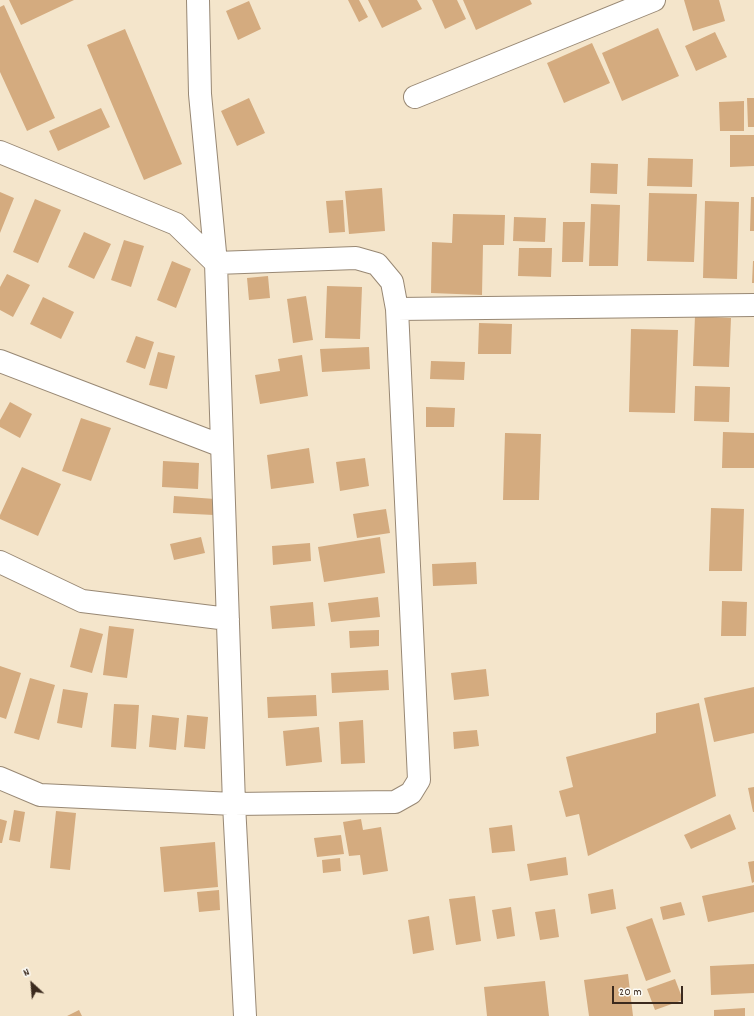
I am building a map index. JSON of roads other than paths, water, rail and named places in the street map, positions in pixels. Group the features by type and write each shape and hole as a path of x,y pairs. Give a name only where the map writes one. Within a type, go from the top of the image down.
{"street":[{"path":"198,0 200,94 216,263 234,804 245,1016"},
{"path":"415,97 654,0"},
{"path":"0,152 176,224 216,263 356,258 377,264 392,282 396,309 419,780 411,794 395,802 234,804 40,795 0,778"},
{"path":"396,309 754,305"},
{"path":"0,361 222,446"},
{"path":"0,562 82,602 228,619"}]}
